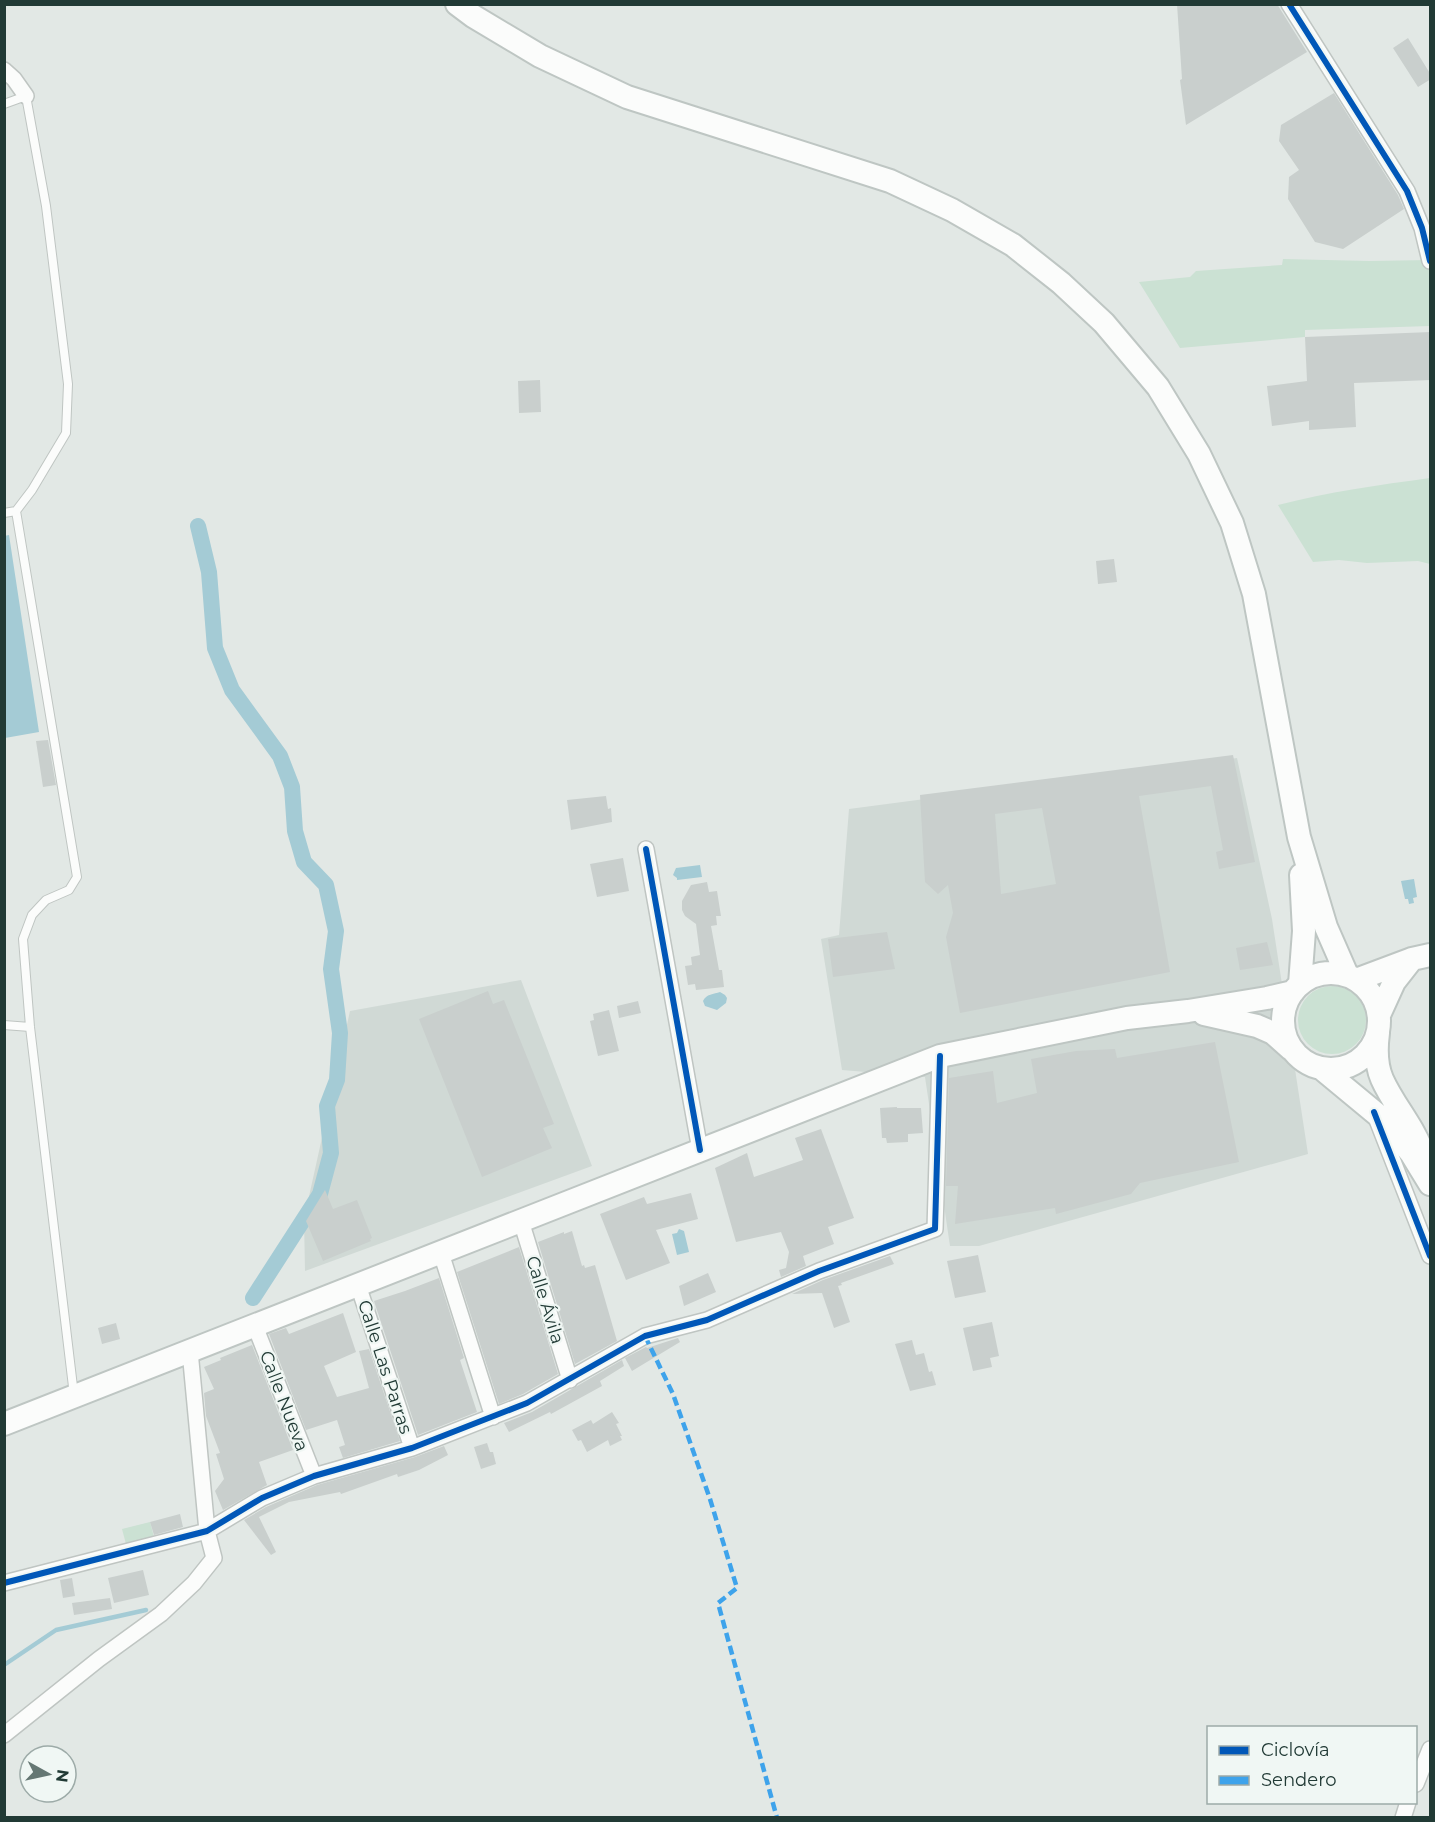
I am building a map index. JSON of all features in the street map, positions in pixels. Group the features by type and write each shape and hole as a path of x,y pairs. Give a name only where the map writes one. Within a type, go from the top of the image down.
{"main road":[{"path":"457,4 540,56 627,97 890,181 952,210 1013,245 1061,283 1104,323 1158,387 1199,454 1232,523 1254,594 1299,837 1326,927 1351,978"},
{"path":"1297,1055 1284,1031 1283,1017 1286,1004 1297,988 1304,931 1299,837"},
{"path":"1351,978 1421,957"},
{"path":"1188,1011 1257,1026 1273,1033 1308,1063 1321,1068 1336,1069 1350,1065 1363,1057 1372,1046 1378,1023 1394,982 1421,957"},
{"path":"4,1424 940,1056 1127,1018 1267,998 1297,988 1315,976 1323,974 1330,973 1351,978 1367,989 1375,1001 1378,1023 1376,1046 1382,1078 1420,1144 1431,1175"},
{"path":"1321,1068 1385,1121 1411,1153 1431,1184"}],"street":[{"path":"1289,4 1407,191 1422,228 1431,261"},
{"path":"4,70 14,79 26,96"},
{"path":"646,849 700,1150"},
{"path":"4,1583 207,1531 262,1498 314,1476 412,1448 527,1403 645,1336 707,1320 819,1270 935,1229 940,1056"},
{"path":"1374,1112 1431,1256"},
{"name":"Calle Ávila","path":"521,1221 570,1380"},
{"path":"441,1253 493,1417"},
{"name":"Calle Las Parras","path":"358,1285 412,1448"},
{"name":"Calle Nueva","path":"255,1326 314,1476"},
{"path":"4,1735 99,1659 161,1614 194,1582 214,1558 207,1531 190,1351"},
{"path":"1417,1782 1431,1749"}],"lane":[{"path":"4,104 26,96 46,206 68,384 66,433 32,490 16,511 4,513"},
{"path":"16,511 76,878 69,890 46,900 32,915 23,939 30,1027 74,1396"},
{"path":"4,1025 30,1027"}],"shaded area":[{"path":"1237,758 1272,919 1308,1154 979,1246 950,1246 925,1077 842,1070 821,939 839,935 849,809"},
{"path":"521,980 592,1166 305,1271 304,1219 350,1011"}],"green space":[{"path":"1283,259 1430,260 1430,326 1305,330 1305,337 1180,348 1139,282 1190,277 1196,271 1282,265"},
{"path":"1430,478 1430,564 1418,561 1313,562 1278,505 1373,486"},
{"path":"1325,986 1339,986 1351,991 1361,1001 1366,1020 1361,1039 1351,1049 1339,1054 1325,1054 1313,1049 1303,1039 1298,1027 1298,1013 1303,1001 1313,991"},
{"path":"150,1522 154,1537 126,1544 122,1529"}],"water":[{"path":"9,535 39,732 5,738 4,536"},
{"path":"700,865 702,877 677,880 673,875 676,868"},
{"path":"1414,879 1417,897 1413,898 1414,903 1409,904 1408,899 1405,899 1401,881"},
{"path":"720,992 727,998 726,1003 717,1010 705,1006 703,1001 706,997"},
{"path":"679,1229 684,1231 689,1252 677,1255 672,1234 677,1233"}],"building":[{"path":"1177,4 1277,4 1307,52 1186,125 1180,80 1182,79"},
{"path":"1408,38 1431,75 1431,79 1418,87 1393,48"},
{"path":"1334,93 1398,195 1404,209 1343,249 1315,242 1288,199 1289,177 1299,170 1279,141 1281,125"},
{"path":"1431,332 1431,380 1354,383 1356,427 1309,430 1309,421 1272,426 1267,386 1307,381 1305,337"},
{"path":"540,380 541,412 519,413 518,381"},
{"path":"1114,559 1117,582 1098,584 1096,561"},
{"path":"48,740 56,785 43,787 36,741"},
{"path":"1233,755 1255,862 1219,869 1216,852 1223,850 1211,786 1139,796 1170,972 960,1013 946,937 953,913 948,885 938,894 925,882 920,795","holes":["1042,808 1056,884 1001,894 995,814"]},
{"path":"606,796 608,809 611,808 612,822 571,830 567,800"},
{"path":"623,858 629,891 597,897 590,864"},
{"path":"707,882 709,892 717,891 721,916 716,916 717,925 711,926 724,987 696,990 695,984 688,985 685,966 692,965 691,957 700,955 696,924 685,916 682,901 691,885"},
{"path":"887,932 895,969 833,977 828,939"},
{"path":"1267,942 1273,965 1240,970 1236,948"},
{"path":"488,991 493,1004 504,1000 554,1124 543,1128 552,1148 482,1177 419,1019"},
{"path":"638,1001 641,1013 619,1018 617,1006"},
{"path":"609,1010 619,1051 598,1056 590,1021 594,1020 593,1014"},
{"path":"1215,1042 1239,1162 1140,1183 1131,1194 1056,1214 1055,1208 955,1224 958,1186 946,1186 949,1078 993,1071 997,1103 1037,1093 1031,1059 1076,1051 1115,1049 1117,1058"},
{"path":"880,1108 921,1108 923,1133 908,1134 908,1142 887,1143 886,1138 882,1138"},
{"path":"821,1129 854,1218 828,1227 834,1244 803,1256 806,1266 781,1277 779,1270 786,1268 789,1252 781,1232 736,1242 715,1168 747,1153 754,1177 803,1160 795,1138"},
{"path":"325,1190 333,1209 357,1200 372,1238 371,1241 323,1261 306,1221"},
{"path":"691,1193 698,1219 656,1230 670,1263 626,1280 600,1214 644,1197 647,1204"},
{"path":"572,1231 582,1266 584,1265 585,1268 595,1265 617,1341 575,1364 538,1242"},
{"path":"519,1247 558,1374 523,1394 499,1404 457,1272"},
{"path":"978,1255 986,1292 955,1298 947,1261"},
{"path":"890,1256 894,1264 838,1286 850,1322 834,1328 822,1293 792,1294 823,1280"},
{"path":"708,1273 716,1292 684,1306 679,1286"},
{"path":"439,1278 464,1358 460,1360 477,1412 418,1435 374,1301"},
{"path":"343,1313 356,1352 324,1366 337,1397 369,1388 359,1351 369,1349 400,1441 343,1458 339,1447 345,1445 337,1420 306,1430 269,1334 286,1328 289,1334"},
{"path":"992,1322 999,1356 990,1358 992,1367 973,1371 963,1328"},
{"path":"116,1323 120,1339 102,1344 98,1328"},
{"path":"678,1338 680,1342 632,1371 625,1358 646,1347"},
{"path":"912,1340 916,1355 924,1353 929,1372 932,1371 936,1385 910,1391 895,1344"},
{"path":"252,1345 293,1450 259,1462 267,1485 223,1510 215,1491 224,1479 216,1454 220,1453 206,1416 204,1393 214,1389 204,1367"},
{"path":"622,1360 624,1366 600,1381 602,1386 551,1414 550,1412 509,1432 504,1423 532,1412"},
{"path":"612,1412 619,1423 616,1424 622,1440 610,1446 608,1440 587,1452 581,1440 578,1441 572,1430 591,1420 593,1424"},
{"path":"487,1443 490,1452 493,1452 496,1464 481,1469 474,1447"},
{"path":"444,1446 448,1455 419,1470 398,1477 397,1474 341,1494 340,1492 289,1502 259,1517 276,1552 271,1555 244,1520 266,1507 317,1485 415,1457"},
{"path":"180,1514 183,1527 154,1535 150,1522"},
{"path":"143,1570 149,1595 114,1603 108,1578"},
{"path":"72,1578 75,1596 63,1598 60,1580"},
{"path":"110,1598 112,1609 74,1615 72,1603"}],"waterway":[{"path":"198,526 209,572 215,648 232,690 280,756 292,787 295,831 304,862 326,885 336,931 331,969 340,1033 337,1080 327,1106 331,1153 320,1194 253,1298"},
{"path":"4,1665 56,1630 146,1610"}],"marked path":[{"path":"645,1336 673,1394 710,1499 737,1588 718,1603 777,1818"}],"cycle path":[{"path":"1289,4 1407,191 1422,228 1430,261"},
{"path":"646,849 700,1150"},
{"path":"4,1583 207,1531 262,1498 314,1476 412,1448 527,1403 645,1336 707,1320 819,1271 935,1229 940,1056"},
{"path":"1374,1112 1430,1256"}]}
